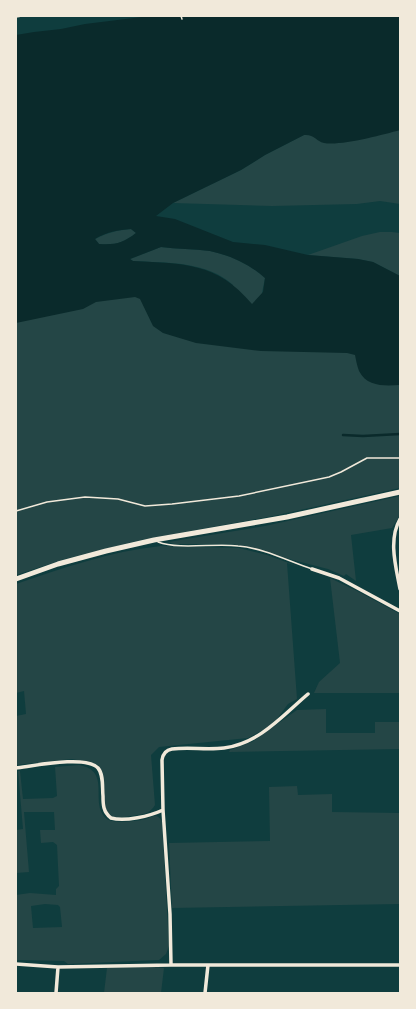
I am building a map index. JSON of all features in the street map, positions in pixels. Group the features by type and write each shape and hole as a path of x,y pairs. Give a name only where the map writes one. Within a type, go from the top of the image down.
{"main road":[{"path":"16,579 58,564 154,540 287,517 400,492"}],"street":[{"path":"400,519 396,528 394,544 395,564 400,589"},
{"path":"312,569 339,578 400,610"},
{"path":"171,965 170,914 162,760 164,754 167,750 178,748 223,748 246,742 268,730 308,694"},
{"path":"16,768 77,762 91,764 100,772 104,809 111,818 142,817 164,810"},
{"path":"16,964 58,967 171,965 400,965"},
{"path":"205,993 208,965"},
{"path":"56,993 58,967"}],"lane":[{"path":"154,540 164,544 175,545 226,545 249,548 312,569"}],"path":[{"path":"16,17 22,16"},
{"path":"16,511 47,502 85,497 118,499 150,506 239,496 329,477 367,458 400,458"}],"shaded area":[{"path":"150,16 400,16 400,130 362,140 331,144 321,142 313,137 304,135 265,155 241,170 173,203 156,216 175,219 233,242 265,245 308,255 358,259 373,262 400,276 400,385 383,385 372,383 367,380 359,371 355,355 347,353 261,351 196,343 163,333 153,326 140,299 135,297 96,302 83,309 16,323 16,35 85,24","holes":["131,229 136,233 119,243 99,244 95,239 112,232","161,247 210,251 239,261 253,268 265,278 263,292 252,304 239,290 226,280 212,273 184,265 133,261 130,259"]},
{"path":"400,96 400,204 380,201 357,204 272,206 173,203 241,170 265,155 304,135 310,135"},
{"path":"131,229 136,233 119,243 99,244 95,239 112,232"},
{"path":"380,232 400,233 400,276 373,262 358,259 308,255 362,236"},
{"path":"161,247 210,251 224,255 246,264 265,278 262,293 400,328 400,488 273,516 141,540 65,559 16,575 16,266 233,285 223,277 199,267 173,263 133,261 130,259"},
{"path":"400,496 400,515 392,528 351,535 356,581 346,574 344,576 328,569 250,547 230,544 174,544 168,542 265,526"},
{"path":"161,546 239,548 267,555 300,567 287,563 297,699 288,704 276,720 267,728 248,738 159,747 151,755 155,805 145,814 115,818 107,813 104,800 103,775 101,769 96,764 72,759 16,765 16,716 26,714 24,691 16,693 16,584 69,566 106,556 142,548"},
{"path":"330,578 400,614 400,693 314,693 319,682 340,663"},
{"path":"326,709 326,733 375,733 375,722 400,722 400,749 229,752 230,750 252,742 297,710"},
{"path":"79,765 89,768 95,774 98,781 99,805 102,813 110,821 126,822 157,816 162,821 169,946 166,954 159,960 68,964 64,961 16,960 16,895 30,893 56,895 56,889 59,886 57,845 53,842 41,843 40,830 55,830 54,812 24,812 29,872 16,873 16,830 23,829 18,771 20,771 23,799 53,798 57,796 55,767","holes":["45,904 58,905 60,907 62,927 33,928 31,906"]},
{"path":"297,786 298,795 332,794 332,812 400,813 400,904 172,908 169,843 270,841 269,787"},
{"path":"142,966 164,968 161,993 104,993 107,968"}],"waterway":[{"path":"343,435 363,436 400,434"}]}
